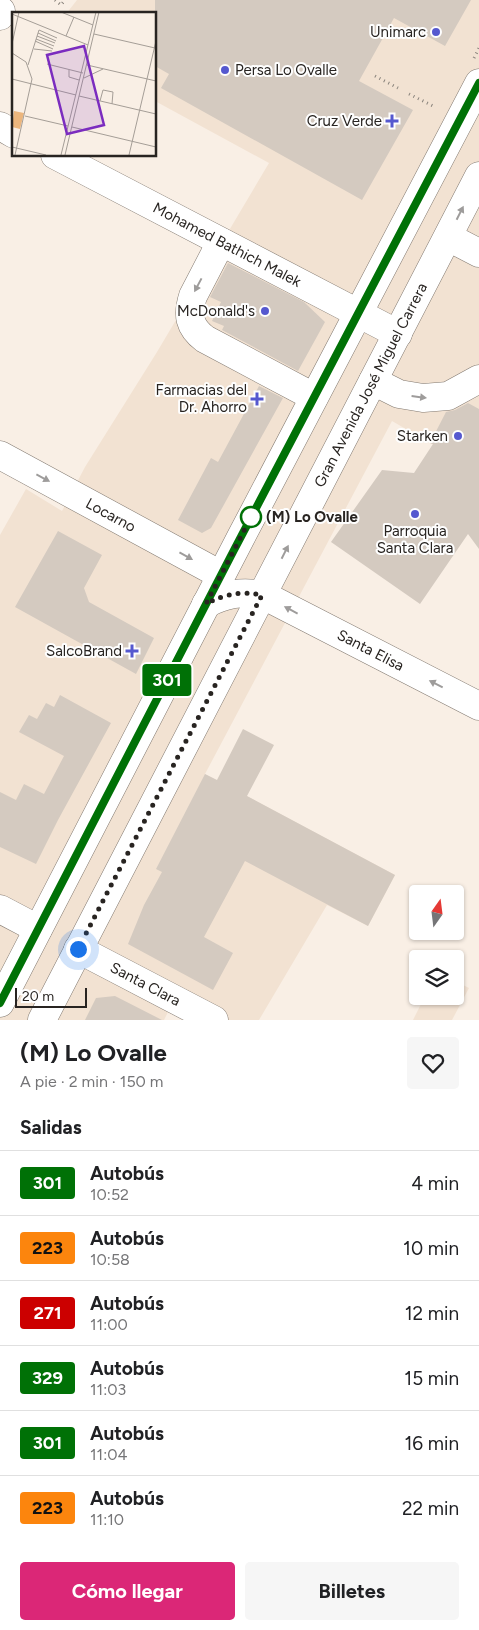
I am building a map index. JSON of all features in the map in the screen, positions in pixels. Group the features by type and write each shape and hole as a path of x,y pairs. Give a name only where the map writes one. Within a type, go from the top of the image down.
{"main road":[{"path":"0,1002 479,83"},
{"path":"0,126 12,133"},
{"name":"Mohamed Bathich Malek","path":"57,156 398,334"},
{"name":"Gran Avenida José Miguel Carrera","path":"42,1020 479,176"},
{"path":"448,237 479,253"},
{"path":"221,242 190,304 192,325 196,332 204,339 314,397"},
{"path":"373,381 399,394 423,398 448,396 479,379"},
{"name":"Locarno","path":"0,455 221,575"},
{"path":"206,604 220,597 236,593 262,595"},
{"name":"Santa Elisa","path":"262,595 479,706"},
{"path":"0,909 38,929"},
{"name":"Santa Clara","path":"78,949 214,1020"}],"path":[{"path":"55,0 61,5 65,0"},
{"path":"375,76 398,88"},
{"path":"409,94 433,106"}],"shaded area":[{"path":"77,0 479,0 479,468 392,421 205,774 395,875 368,926 327,905 259,1020 196,1020 170,1008 164,1020 0,1020 0,535 26,489 62,511 85,467 157,352 269,163 156,102 156,12 68,12"},
{"path":"464,986 469,988 464,997"},
{"path":"420,1005 460,1005 452,1020 413,1020"}],"building":[{"name":"Persa Lo Ovalle","path":"155,0 471,0 445,46 394,18 359,81 413,110 362,200 161,88 169,74 156,67"},
{"name":"McDonald's","path":"228,263 304,302 325,322 298,371 222,330 224,326 212,321 221,302 210,297"},
{"path":"259,386 283,398 211,528 202,533 178,520 211,458 218,462"},
{"name":"Parroquia Santa Clara","path":"468,403 479,409 479,549 468,534 420,604 331,542 382,470 414,473 433,444 430,443 446,412 455,410"},
{"path":"58,531 102,555 84,588 89,602 154,638 136,674 15,607"},
{"path":"60,695 111,723 36,864 0,847 0,792 16,800 24,784 44,794 64,756 19,732 29,715 37,719 46,703 54,707"},
{"path":"243,729 274,745 247,796 395,875 368,926 245,861 204,937 233,953 213,990 128,944 144,905 162,872 156,869 205,774 217,780"},
{"path":"115,996 162,1020 85,1020 96,998"}],"bus line":[{"name":"301","path":"0,1003 234,550 479,83"}],"place":[{"name":"Unimarc","path":"436,32"},
{"name":"Persa Lo Ovalle","path":"225,70"},
{"name":"Cruz Verde","path":"392,121"},
{"name":"McDonald's","path":"265,311"},
{"name":"Farmacias del Dr. Ahorro","path":"257,399"},
{"name":"Starken","path":"458,436"},
{"name":"Parroquia Santa Clara","path":"415,514"},
{"name":"(M) Lo Ovalle","path":"251,517"},
{"name":"SalcoBrand","path":"132,651"}],"route":[{"path":"78,949 262,595 236,593 220,597 206,604 251,517"}]}
